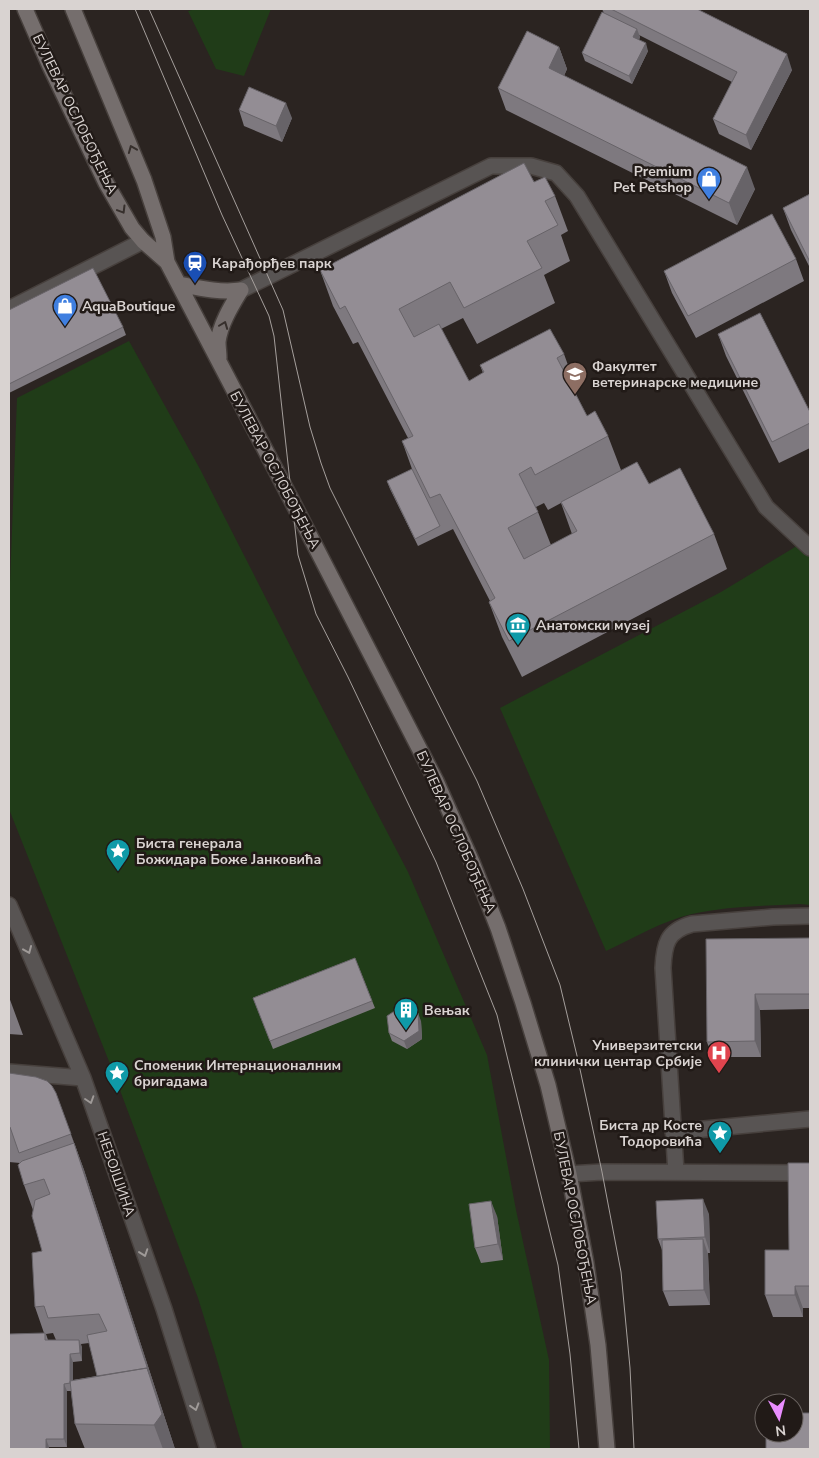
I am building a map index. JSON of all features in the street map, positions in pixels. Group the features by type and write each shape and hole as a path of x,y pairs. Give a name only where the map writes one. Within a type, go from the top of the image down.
{"main road":[{"name":"БУЛЕВАР ОСЛОБОЂЕЊА","path":"25,9 106,183 132,228 143,242 167,262"},
{"name":"БУЛЕВАР ОСЛОБОЂЕЊА","path":"73,9 144,180 163,236 167,262 294,503 432,772 472,862 498,928 548,1085 569,1174 586,1263 598,1345 608,1449"},
{"path":"179,284 228,292 241,290"},
{"path":"219,362 218,341 222,328 241,290"}],"street":[{"path":"241,290 491,166 531,166 556,174 577,196 766,507 810,548"},
{"path":"9,310 143,242"},
{"name":"НЕБОЈШИНА","path":"9,905 83,1078 164,1309 208,1449"},
{"path":"676,1172 663,968 664,952 670,936 680,927 692,924 773,917 810,916"},
{"path":"9,1072 83,1078"},
{"path":"673,1132 810,1119"},
{"path":"569,1174 602,1172 810,1173"}],"green space":[{"path":"195,9 271,9 244,76 216,69 188,11"},
{"path":"129,341 200,469 408,872 487,1055 516,1210 549,1360 550,1449 243,1449 198,1298 112,1069 9,809 9,610 17,398"},
{"path":"810,538 810,905 719,909 692,914 659,925 606,951 500,708 721,592"}],"building":[{"path":"611,9 697,9 787,54 746,135 713,119 737,72"},
{"path":"602,12 637,29 633,37 646,43 629,76 582,53"},
{"path":"527,31 559,47 549,68 747,167 729,203 498,88"},
{"path":"249,87 286,103 276,126 239,110"},
{"path":"524,163 534,182 545,177 555,196 545,201 558,225 527,241 542,268 464,308 450,282 399,309 414,337 439,324 469,381 484,372 480,365 550,329 564,354 557,358 587,416 595,411 608,436 535,475 531,467 519,474 538,512 508,528 524,559 577,531 561,502 637,462 649,484 680,468 714,534 509,641 489,602 495,598 440,494 430,498 402,441 413,436 345,306 340,309 320,270"},
{"path":"810,194 810,262 783,208"},
{"path":"772,214 796,259 688,316 664,271"},
{"name":"AquaBoutique","path":"93,268 123,327 9,384 9,310"},
{"path":"760,313 810,412 810,423 772,442 718,334"},
{"path":"412,469 440,526 415,539 387,481"},
{"path":"810,938 810,994 755,994 755,1041 707,1042 706,939"},
{"path":"355,958 372,1001 270,1041 253,998"},
{"name":"Вењак","path":"402,1006 418,1013 419,1031 404,1041 389,1033 387,1016"},
{"path":"9,1073 36,1077 47,1081 56,1093 71,1134 19,1153 9,1127"},
{"path":"74,1143 150,1376 147,1368 97,1376 87,1335 107,1331 99,1314 48,1318 44,1306 35,1307 32,1253 42,1251 32,1216 35,1200 50,1194 44,1179 24,1185 18,1165 22,1161"},
{"path":"788,1163 810,1163 810,1286 795,1286 795,1295 765,1295 765,1250 789,1250"},
{"path":"703,1199 705,1237 658,1239 656,1201"},
{"path":"491,1201 498,1244 475,1248 469,1204"},
{"path":"703,1239 704,1290 663,1291 662,1240"},
{"path":"45,1333 45,1340 79,1340 80,1353 70,1354 70,1383 64,1384 64,1439 46,1439 46,1449 9,1449 9,1334"},
{"path":"147,1368 162,1414 154,1425 75,1424 70,1381"},
{"path":"804,1413 810,1413 810,1449 766,1449 766,1443 804,1443"}],"tram line":[{"path":"135,9 222,215 269,316 274,336 298,555 316,614 436,862 497,1015 558,1265 570,1354 579,1449"},
{"path":"149,9 283,310 310,427 330,488 477,781 523,889 560,985 602,1172 621,1272 630,1368 634,1449"}],"place":[{"name":"Premium Pet Petshop","path":"709,200"},
{"name":"Карађорђев парк","path":"195,284"},
{"name":"AquaBoutique","path":"65,327"},
{"name":"Факултет ветеринарске медицине","path":"575,395"},
{"name":"Анатомски музеј","path":"518,646"},
{"name":"Биста генерала Божидара Боже Јанковића","path":"118,872"},
{"name":"Вењак","path":"406,1031"},
{"name":"Универзитетски клинички центар Србије","path":"719,1074"},
{"name":"Споменик Интернационалним бригадама","path":"117,1094"},
{"name":"Биста др Косте Тодоровића","path":"720,1154"}]}
